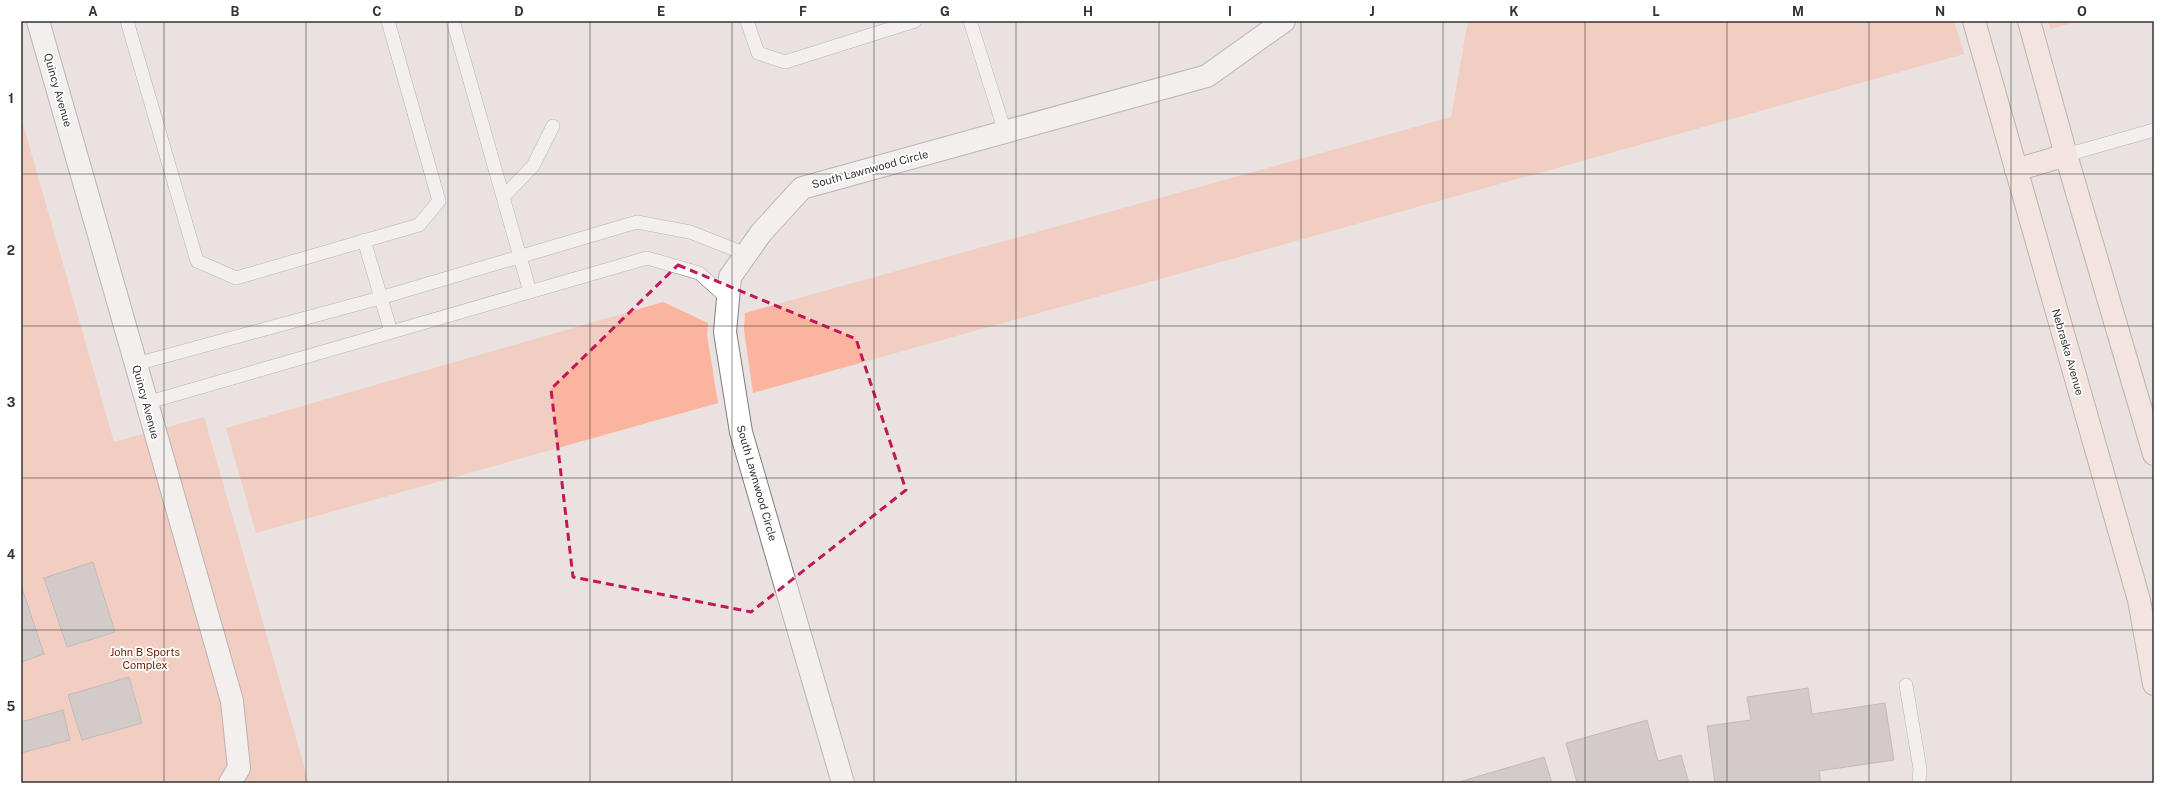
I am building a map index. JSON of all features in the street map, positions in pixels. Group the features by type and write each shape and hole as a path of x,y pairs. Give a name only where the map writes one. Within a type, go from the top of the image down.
{"street":[{"name":"Quincy Avenue","path":"38,21 232,701 238,768 230,783"},
{"name":"South Lawnwood Circle","path":"844,783 741,432 725,332 730,278 762,233 802,188 1207,76 1284,21"},
{"name":"Nebraska Avenue","path":"1974,21 2139,600 2154,684"},
{"path":"2030,21 2066,155 2154,454"},
{"path":"2016,170 2066,155"}],"lane":[{"path":"127,21 197,261 236,278 419,225 438,201 388,21"},
{"path":"453,21 504,196 530,292"},
{"path":"747,21 758,53 785,62 915,21"},
{"path":"970,21 1006,132"},
{"path":"504,196 533,166 553,126"},
{"path":"2066,155 2154,130"},
{"path":"136,364 380,298 637,222 690,232 746,254"},
{"path":"364,240 391,332"},
{"path":"146,403 648,258 699,273 728,299"},
{"path":"1906,685 1920,768 1918,783"}],"highlighted area":[{"path":"678,265 856,339 906,490 751,612 573,577 551,389"}],"green space":[{"path":"1468,21 1954,21 1964,54 753,393 744,330 745,313 1451,117"},
{"path":"2048,21 2079,21 2051,29"},
{"name":"John B Sports Complex","path":"21,117 114,442 204,417 309,783 21,783"},
{"path":"663,302 708,323 707,335 718,403 256,533 226,428"}],"building":[{"path":"93,562 115,632 67,647 44,578"},
{"path":"21,585 44,654 21,662"},
{"path":"129,677 142,723 82,740 68,695"},
{"path":"1808,688 1812,714 1885,703 1894,760 1819,771 1821,783 1715,783 1707,726 1751,720 1747,697"},
{"path":"63,710 70,740 21,753 21,722"},
{"path":"1647,720 1658,761 1681,755 1689,783 1577,783 1566,743"},
{"path":"1544,757 1552,783 1459,782"}]}
